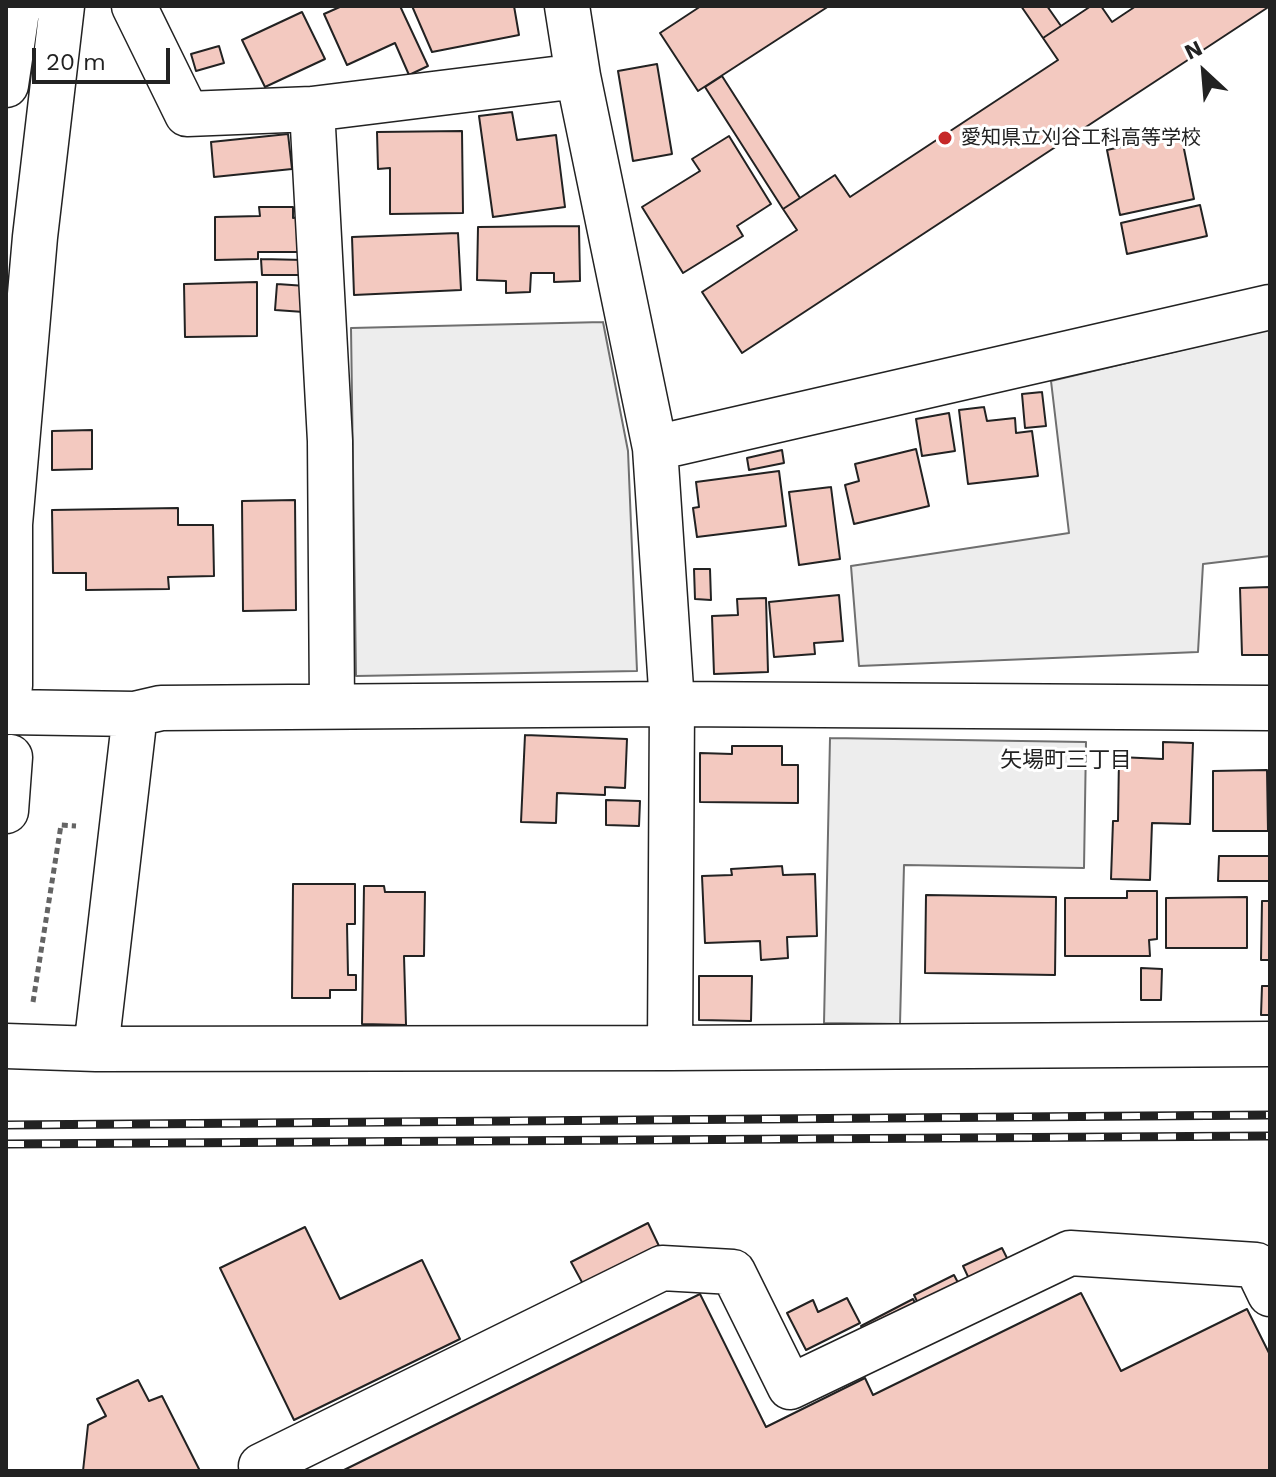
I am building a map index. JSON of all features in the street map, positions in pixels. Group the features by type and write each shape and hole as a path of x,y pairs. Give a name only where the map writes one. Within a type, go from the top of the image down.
{"street":[{"path":"6,85 20,6"},
{"path":"62,6 35,237 10,524 8,699 135,714 161,708 672,704 1270,708"},
{"path":"134,6 187,114 312,109 578,76"},
{"path":"567,6 578,76 655,448 672,704 670,1048"},
{"path":"312,109 330,441 332,706"},
{"path":"655,448 1270,307"},
{"path":"96,1049 135,714"},
{"path":"6,811 10,757"},
{"path":"6,1046 96,1049 1270,1044"},
{"path":"263,1471 261,1466 662,1268 733,1272 790,1387 1070,1253 1256,1265 1270,1294"}],"path":[{"path":"32,1007 61,825 79,827"}],"shaded area":[{"path":"603,322 628,451 637,671 356,676 351,328"},
{"path":"1270,329 1270,556 1203,564 1198,652 859,666 851,566 1069,533 1051,381"},
{"path":"830,738 1086,742 1084,868 904,865 900,1024 824,1023"}],"building":[{"path":"342,6 400,6 428,66 409,75 395,43 347,65 324,14"},
{"path":"412,6 514,6 519,35 432,52"},
{"path":"701,6 829,6 698,91 660,33"},
{"path":"1021,6 1047,6 1061,26 1043,38"},
{"path":"1091,6 1101,6 1112,22 1136,6 1270,6 742,353 702,292 797,230 783,209 835,175 850,197 1058,60 1043,38"},
{"path":"302,12 325,59 265,87 242,40"},
{"path":"219,46 224,63 196,71 191,54"},
{"path":"657,64 672,154 633,161 618,71"},
{"path":"722,76 800,198 783,209 705,87"},
{"path":"512,112 517,140 556,135 565,207 493,217 479,116"},
{"path":"462,131 463,213 390,214 390,168 378,169 377,132"},
{"path":"288,134 292,169 214,177 211,142"},
{"path":"1181,134 1194,199 1120,215 1107,150"},
{"path":"729,136 771,204 737,226 743,236 683,273 642,207 700,171 692,159"},
{"path":"1200,205 1207,236 1127,254 1121,223"},
{"path":"259,207 293,207 293,218 299,217 300,252 258,252 258,259 215,260 215,217 260,216"},
{"path":"579,226 580,281 554,282 554,273 531,273 530,292 506,293 506,281 477,280 478,227"},
{"path":"458,233 461,290 354,295 352,237"},
{"path":"261,259 304,260 304,275 262,275"},
{"path":"257,282 257,336 185,337 184,284"},
{"path":"277,284 306,286 304,312 275,310"},
{"path":"1042,392 1046,426 1025,428 1022,394"},
{"path":"984,407 987,421 1015,418 1016,433 1032,431 1038,476 968,484 959,410"},
{"path":"949,413 955,451 922,456 916,419"},
{"path":"92,430 92,469 52,470 52,431"},
{"path":"916,449 929,506 854,524 845,485 859,481 855,464"},
{"path":"782,450 784,463 749,470 747,458"},
{"path":"779,471 786,526 697,537 693,508 699,507 696,482"},
{"path":"831,487 840,559 799,565 789,492"},
{"path":"295,500 296,610 243,611 242,501"},
{"path":"178,508 178,525 213,525 214,576 168,577 169,589 86,590 86,573 53,573 52,510"},
{"path":"694,569 710,569 711,600 695,599"},
{"path":"1270,587 1270,655 1242,655 1240,588"},
{"path":"839,595 843,641 814,643 815,654 774,657 769,602"},
{"path":"766,598 768,672 714,674 712,616 738,615 737,599"},
{"path":"525,735 627,739 625,788 605,787 605,795 557,793 556,823 521,822"},
{"path":"1163,742 1193,743 1190,824 1152,823 1150,880 1111,879 1113,821 1118,821 1119,757 1163,759"},
{"path":"732,746 782,746 782,765 798,765 798,803 700,802 700,753 732,754"},
{"path":"1267,770 1268,831 1213,831 1213,771"},
{"path":"606,800 640,801 639,826 606,825"},
{"path":"1219,856 1270,856 1269,881 1218,881"},
{"path":"782,866 783,875 815,874 817,936 787,937 788,958 761,960 760,941 705,943 702,876 732,875 731,869"},
{"path":"293,884 355,884 355,924 347,924 348,975 356,975 356,990 330,990 330,998 292,998"},
{"path":"364,886 384,886 385,892 425,892 424,956 404,956 406,1025 362,1024"},
{"path":"1127,891 1157,891 1157,939 1149,940 1150,956 1065,956 1065,898 1127,898"},
{"path":"926,895 1056,897 1055,975 925,973"},
{"path":"1247,897 1247,948 1166,948 1166,898"},
{"path":"1262,901 1270,901 1270,960 1261,960"},
{"path":"1141,968 1162,969 1161,1000 1141,1000"},
{"path":"699,976 752,976 751,1021 699,1020"},
{"path":"1262,986 1270,986 1270,1015 1261,1015"},
{"path":"648,1223 659,1246 583,1284 571,1262"},
{"path":"305,1227 340,1299 422,1260 460,1339 294,1420 220,1268"},
{"path":"1002,1248 1010,1264 971,1283 963,1266"},
{"path":"954,1275 963,1292 922,1312 914,1295"},
{"path":"1081,1293 1121,1371 1247,1309 1270,1355 1270,1471 342,1471 700,1294 766,1427 865,1378 873,1395"},
{"path":"847,1298 860,1323 806,1350 787,1313 813,1300 818,1312"},
{"path":"913,1299 920,1313 868,1338 861,1326"},
{"path":"138,1380 149,1401 162,1396 200,1471 83,1471 88,1425 106,1416 97,1399"}],"railway":[{"path":"6,1125 1270,1115"},
{"path":"6,1144 1270,1136"}],"place":[{"name":"愛知県立刈谷工科高等学校","path":"945,138"}],"district":[{"name":"矢場町三丁目","path":"1066,761"}]}
